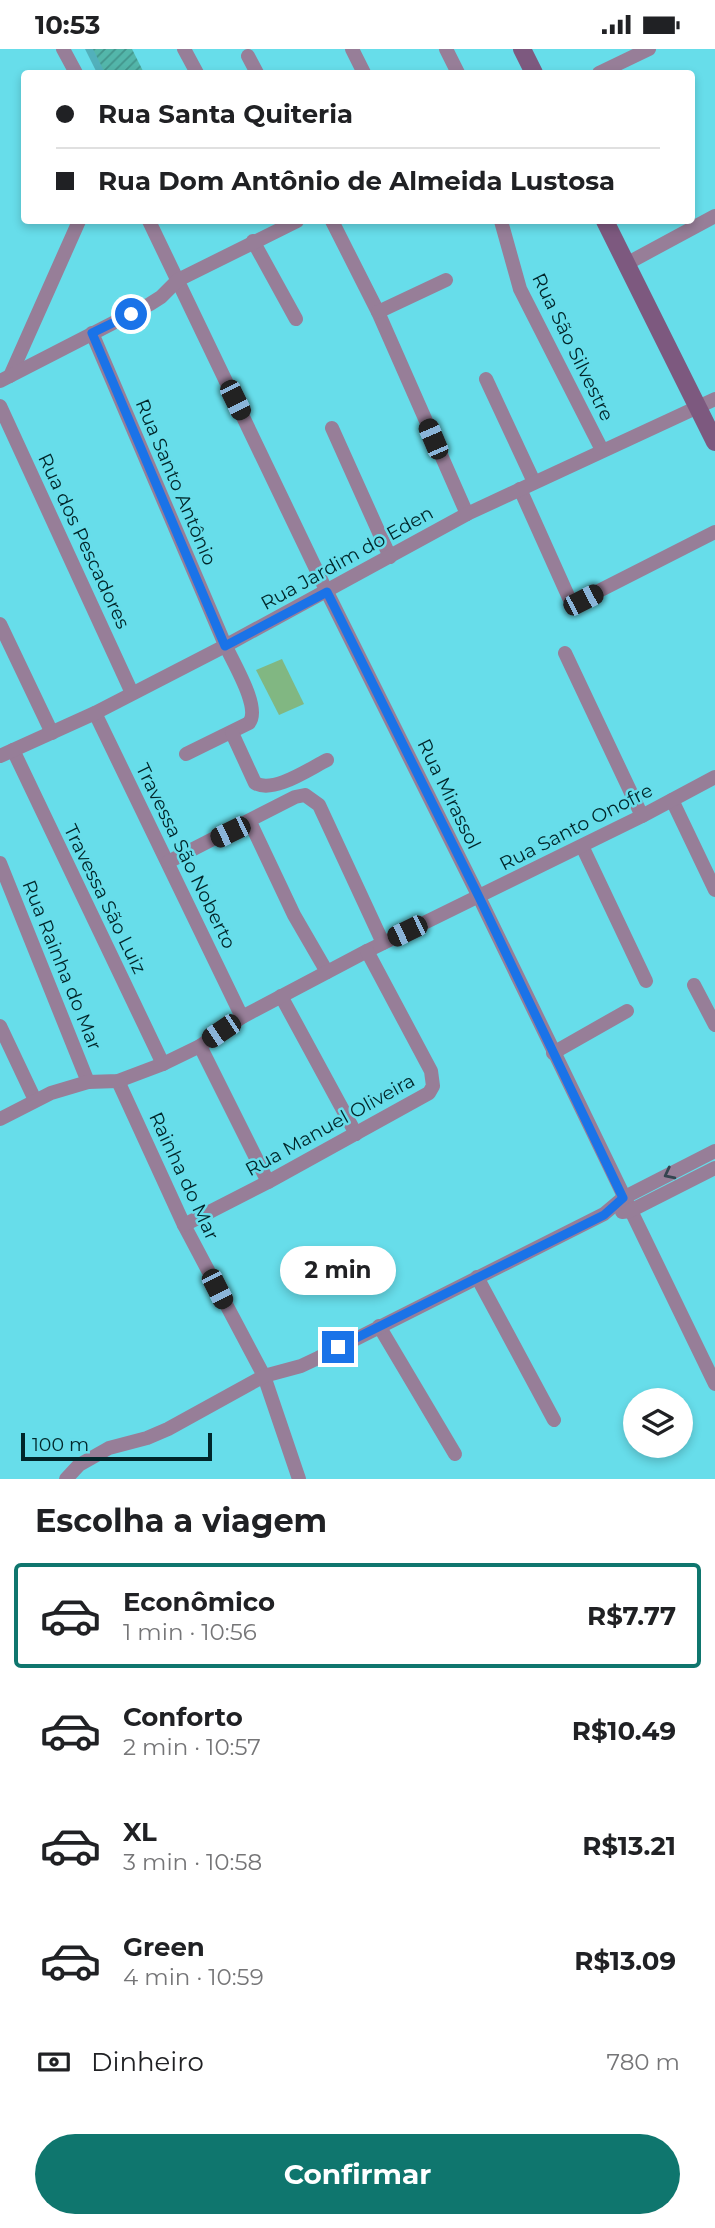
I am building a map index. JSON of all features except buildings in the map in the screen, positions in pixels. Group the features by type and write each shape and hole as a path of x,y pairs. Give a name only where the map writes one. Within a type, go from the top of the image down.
{"main road":[{"path":"522,49 532,70"},
{"path":"606,224 715,442"}],"street":[{"path":"63,49 74,70"},
{"path":"184,49 195,70"},
{"path":"352,49 362,70"},
{"path":"446,49 456,70"},
{"path":"603,70 625,54 649,49"},
{"path":"248,56 255,70"},
{"path":"626,264 715,216"},
{"path":"5,378 78,224"},
{"name":"Rua Mirassol","path":"150,224 327,592 479,897 715,1384"},
{"path":"334,224 378,312 467,515"},
{"name":"Rua São Silvestre","path":"501,224 520,289 602,450"},
{"path":"5,378 150,304 178,281 253,241 274,225"},
{"path":"253,241 296,319"},
{"path":"378,312 446,280"},
{"name":"Rua Santo Antônio","path":"92,333 225,646 253,705 254,712 249,723 232,733"},
{"path":"486,379 534,482"},
{"name":"Rua Jardim do Eden","path":"6,753 95,713 225,646 467,515 715,399"},
{"name":"Rua dos Pescadores","path":"0,406 132,693"},
{"path":"332,428 390,557"},
{"path":"520,489 569,598 573,601 583,600 715,532"},
{"path":"0,624 52,733"},
{"path":"565,653 642,816"},
{"name":"Travessa São Noberto","path":"95,713 242,1017"},
{"path":"186,754 232,733 255,783 260,787 274,786 327,760"},
{"name":"Travessa São Luiz","path":"6,753 163,1064"},
{"name":"Rua Santo Onofre","path":"0,1119 35,1100 88,1082 118,1081 163,1064 200,1046 242,1017 367,951 642,816 715,777"},
{"path":"168,862 295,797 305,795 319,805 383,943"},
{"path":"672,800 715,890"},
{"path":"250,821 293,915 327,972"},
{"path":"582,846 646,981"},
{"name":"Rua Rainha do Mar","path":"0,863 88,1082"},
{"name":"Rua Manuel Oliveira","path":"184,1225 429,1093 433,1086 430,1072 367,951"},
{"path":"694,985 715,1025"},
{"path":"281,996 356,1134"},
{"path":"553,1053 627,1011"},
{"path":"0,1026 35,1100"},
{"path":"200,1046 268,1182"},
{"name":"Rainha do Mar","path":"118,1081 184,1225 264,1376 299,1479"},
{"path":"626,1204 715,1150"},
{"path":"66,1479 92,1456 168,1429 264,1376 301,1366 626,1204 715,1168"},
{"path":"477,1277 554,1420"},
{"path":"379,1326 456,1454"}],"green space":[{"path":"282,659 304,704 279,715 256,670"}],"route":[{"path":"131,314 92,333 225,646 327,592 479,897 623,1198 604,1215 338,1347"}]}
